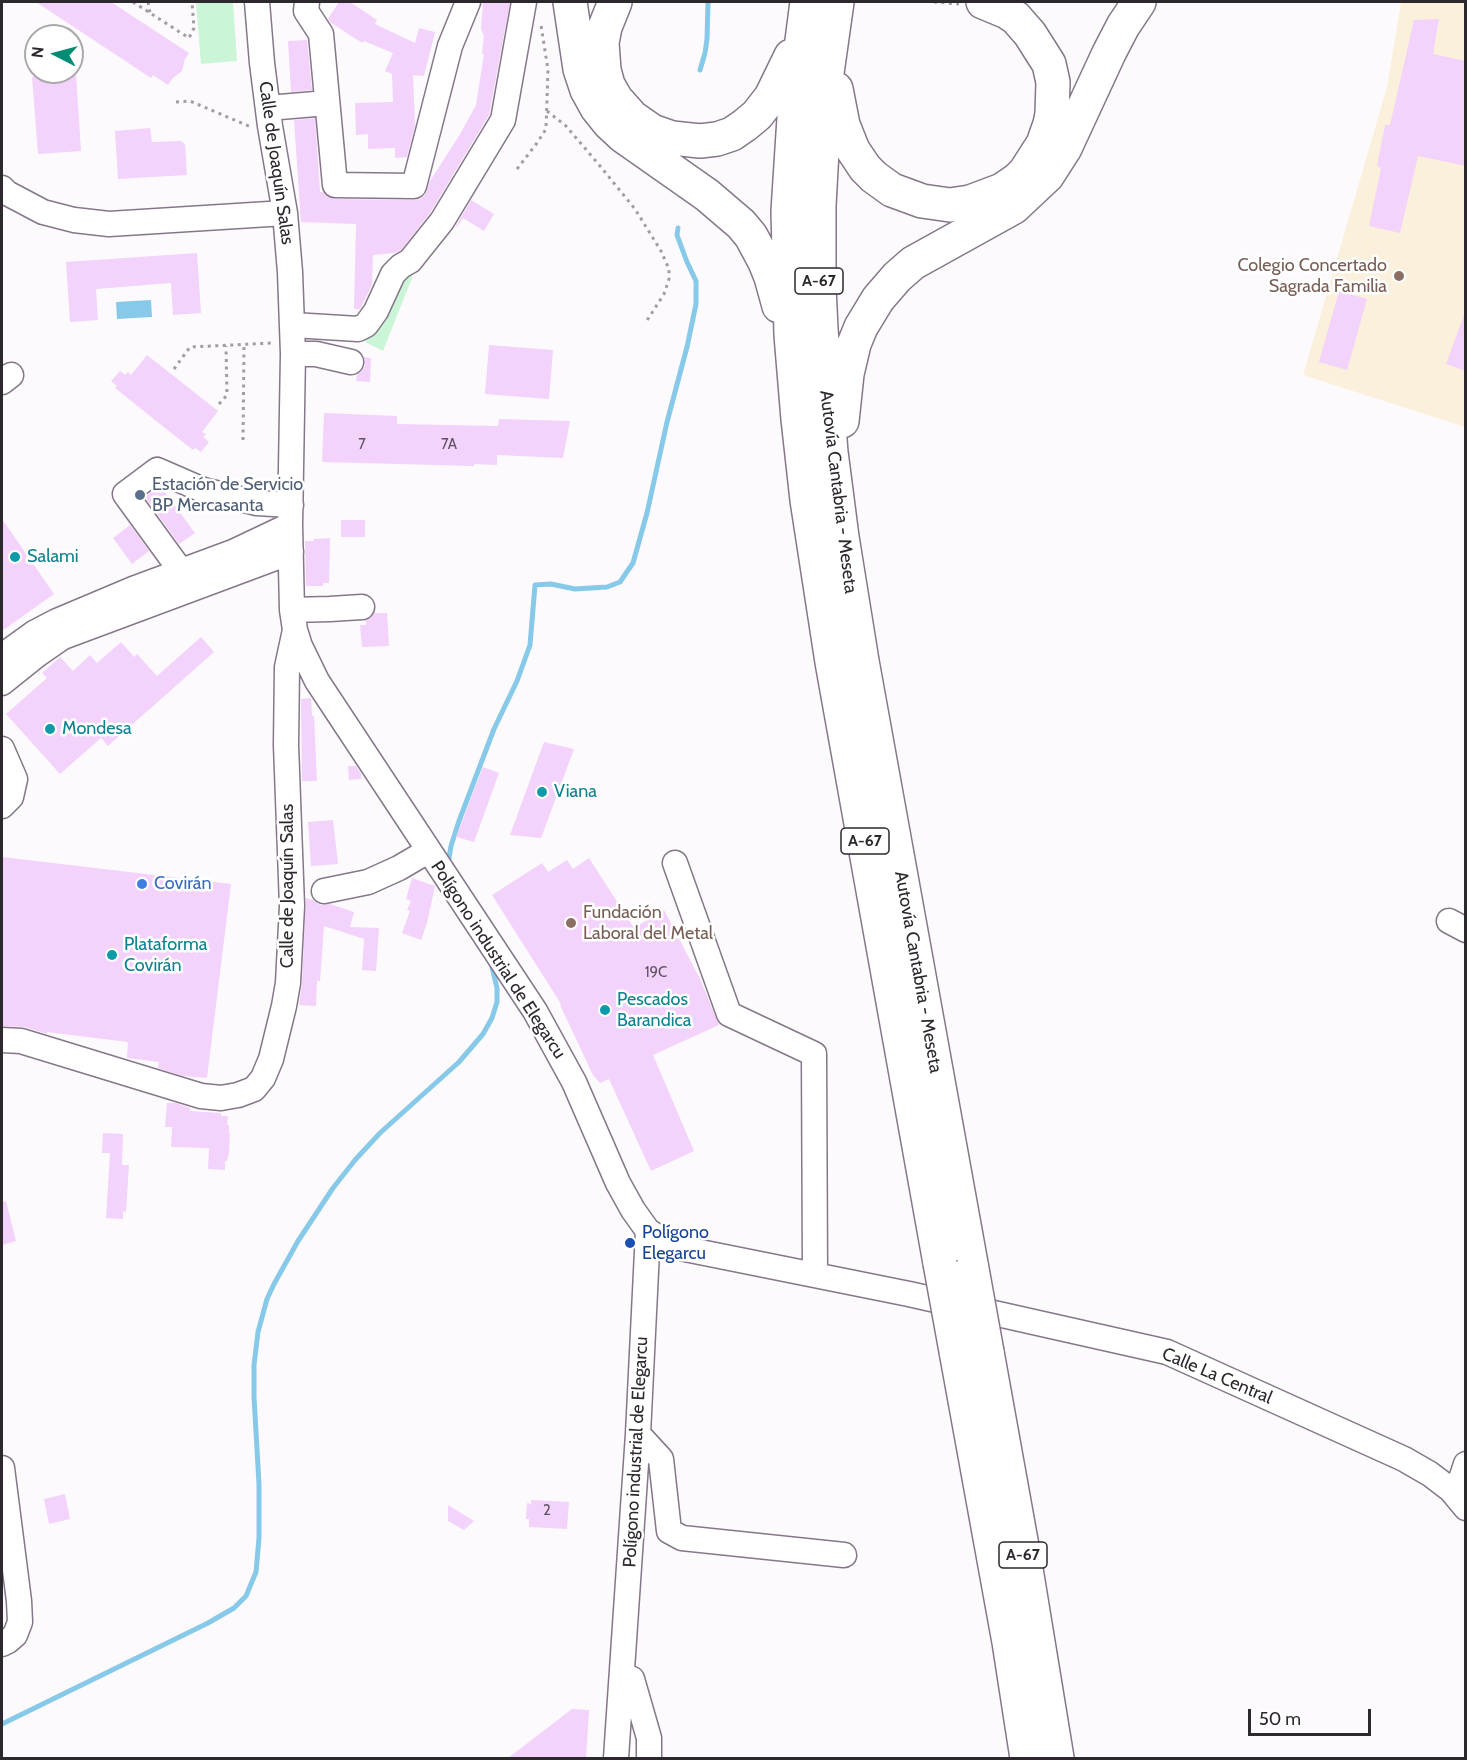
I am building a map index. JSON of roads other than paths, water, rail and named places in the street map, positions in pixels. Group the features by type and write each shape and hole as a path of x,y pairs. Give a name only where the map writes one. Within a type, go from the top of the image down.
{"highway":[{"path":"570,2 580,69 587,90 597,108 623,136 725,209 741,224 759,250 771,277 778,302 798,419"},
{"path":"615,2 605,27 602,43 604,70 612,92 626,112 645,127 666,137 686,141 709,141 724,137 746,125 757,115 771,97 820,12"},
{"path":"820,12 835,74 839,109 847,138 859,160 874,177 902,195 931,203 961,204 991,195 1018,179 1031,164 1043,144 1052,114 1054,92 1049,64 1036,41 1016,18 983,2"},
{"path":"842,537 842,423 847,374 854,344 866,317 884,290 904,270 935,250 1014,207 1047,176 1065,148 1123,26 1139,2"},
{"name":"Autovía Cantabria - Meseta","path":"820,12 792,130 788,211 791,336 807,500 832,662 940,1263 971,1351 1025,1563 1057,1758"},
{"name":"Autovía Cantabria - Meseta","path":"820,12 826,80 820,163 819,287 827,412 842,537 862,661 972,1269 971,1351 996,1572 1022,1722 1025,1758"}],"street":[{"name":"Calle de Joaquín Salas","path":"2,1040 21,1041 201,1096 221,1098 254,1089 263,1078 271,1059 288,983 292,906 286,745 287,667 293,620 290,515 293,341 285,213 269,117 257,2"},
{"path":"306,2 306,11 321,34 335,185 414,186 450,46 468,2"},
{"path":"293,341 358,329 366,325 376,310 393,274 410,261 442,221 503,120 532,10"},
{"path":"269,117 327,103"},
{"path":"2,188 44,212 74,220 109,224 285,213"},
{"path":"293,341 316,354 351,362"},
{"path":"181,571 125,494 157,470 203,490 257,503 290,515"},
{"path":"2,656 34,633 57,621 133,588 233,552 290,515"},
{"path":"2,683 63,637 291,552"},
{"path":"293,620 362,607"},
{"name":"Calle de Joaquín Salas","path":"293,620 300,646 317,681 428,851 368,882 324,891"},
{"path":"2,749 15,779 10,797 2,806"},
{"name":"Polígono industrial de Elegarcu","path":"428,851 534,1011 574,1082 618,1183 648,1231 667,1243 685,1249 909,1294"},
{"path":"675,863 729,1014 814,1054 815,1275"},
{"name":"Polígono industrial de Elegarcu","path":"616,1758 638,1434 648,1231"},
{"name":"Calle La Central","path":"909,1294 1167,1352 1404,1459 1430,1474 1458,1499"},
{"name":"Polígono industrial de Elegarcu","path":"638,1434 661,1459 669,1531 682,1538 844,1555"},
{"path":"1458,1499 1466,1464"},
{"path":"2,1468 20,1622 15,1635 2,1644"},
{"path":"622,1674 633,1679 649,1738 650,1758"}],"water":[{"path":"151,300 152,317 117,319 116,302"}],"waterway":[{"path":"700,70 707,39 708,2"},
{"path":"448,864 459,821 494,729 517,681 530,645 535,585 551,584 575,589 607,587 620,582 633,563 696,304 696,281 677,235 678,228"},
{"path":"2,1724 208,1623 234,1608 246,1596 256,1572 259,1538 254,1365 258,1332 267,1299 298,1241 333,1188 355,1160 380,1133 459,1062 483,1034 492,1018 497,1002 497,988 491,963"}],"place":[{"name":"Colegio Concertado Sagrada Familia","path":"1399,276"},
{"name":"Estación de Servicio BP Mercasanta","path":"140,495"},
{"name":"Salami","path":"15,557"},
{"name":"Mondesa","path":"50,729"},
{"name":"Viana","path":"542,792"},
{"name":"Covirán","path":"142,884"},
{"name":"Fundación Laboral del Metal","path":"571,923"},
{"name":"Plataforma Covirán","path":"112,955"},
{"name":"Pescados Barandica","path":"605,1010"},
{"name":"Polígono Elegarcu","path":"630,1243"}]}
